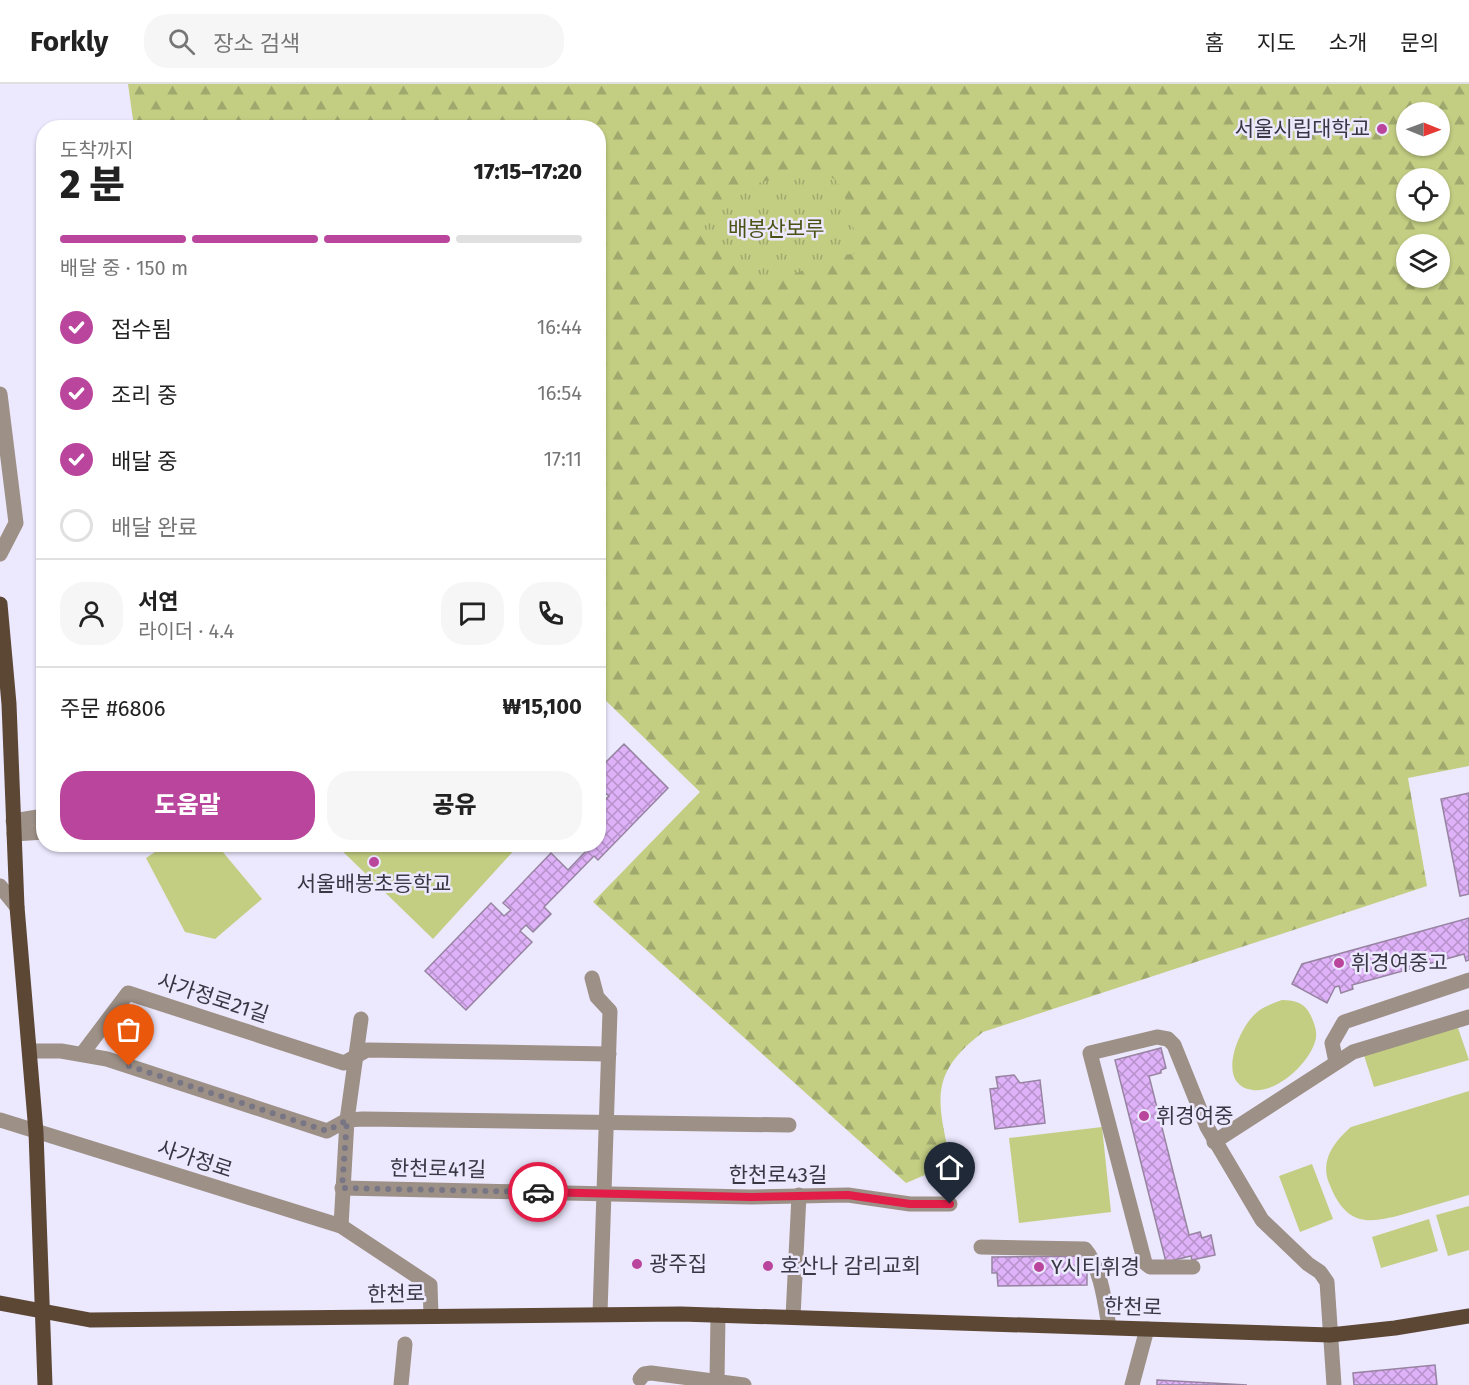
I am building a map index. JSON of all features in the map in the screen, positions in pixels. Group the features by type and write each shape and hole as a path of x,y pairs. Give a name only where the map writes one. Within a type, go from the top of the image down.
{"main road":[{"path":"0,604 9,704 17,907 31,1051 36,1132 45,1385"},
{"name":"한천로","path":"0,1303 90,1320 600,1313 794,1317 1330,1335 1395,1329 1469,1316"}],"street":[{"path":"0,394 16,523 0,554"},
{"path":"0,723 9,704"},
{"path":"14,827 36,819"},
{"path":"14,827 36,831"},
{"path":"0,886 17,907"},
{"path":"592,978 597,997 610,1011 600,1313"},
{"path":"1336,1062 1332,1043 1344,1022 1469,980"},
{"name":"사가정로21길","path":"82,1054 128,993 344,1063 357,1058"},
{"path":"1214,1142 1353,1052 1469,1017"},
{"path":"361,1019 347,1120 341,1226 430,1285 431,1315"},
{"path":"1193,1267 1150,1267 1145,1263 1090,1053 1157,1037 1168,1040 1179,1056 1214,1142 1263,1220 1324,1276 1329,1290 1334,1385"},
{"path":"357,1058 367,1050 609,1054"},
{"path":"31,1051 82,1054 107,1059 327,1131 347,1120 789,1125"},
{"name":"사가정로","path":"0,1120 341,1226"},
{"name":"한천로41길","path":"342,1188 604,1193"},
{"name":"한천로43길","path":"604,1193 751,1197 848,1195 910,1204 950,1204"},
{"path":"794,1317 799,1195"},
{"path":"981,1247 1085,1249 1091,1257 1104,1297 1109,1327"},
{"path":"717,1382 718,1315"},
{"path":"1132,1385 1147,1329"},
{"path":"401,1385 405,1344"},
{"path":"640,1379 644,1374 651,1373 744,1385"}],"green space":[{"path":"128,84 1469,84 1469,766 1408,778 1427,886 983,1032 965,1047 953,1062 945,1076 941,1091 943,1123 951,1164 906,1183 593,902 700,792 606,701 606,120 133,120"},
{"name":"배봉산보루","path":"826,174 837,181 844,194 852,226 861,243 859,254 825,260 796,274 767,279 751,275 733,263 712,246 702,234 705,225 751,185 787,175"},
{"path":"155,852 223,852 262,899 215,939 185,932 146,858"},
{"path":"343,852 513,852 433,939"},
{"path":"1282,1000 1300,1003 1309,1012 1316,1032 1311,1051 1299,1068 1272,1087 1253,1090 1241,1086 1232,1068 1233,1057 1242,1033 1257,1012"},
{"path":"1457,1025 1469,1060 1374,1087 1363,1052"},
{"path":"1469,1091 1469,1195 1383,1219 1361,1219 1352,1216 1344,1209 1329,1183 1326,1167 1334,1145 1351,1127"},
{"path":"1102,1127 1111,1212 1019,1223 1009,1138"},
{"path":"1312,1164 1333,1219 1300,1232 1279,1176"},
{"path":"1469,1206 1469,1250 1448,1256 1436,1215"},
{"path":"1429,1219 1438,1251 1381,1268 1372,1237"}],"building":[{"path":"624,744 668,788 606,852 606,799 609,796 606,794 606,762"},
{"path":"1469,793 1469,894 1460,896 1441,799"},
{"path":"585,852 606,852 598,860 594,856 544,907 551,914 533,932 526,925 520,931 532,942 466,1010 425,971 491,903 504,916 511,910 503,903 551,853 568,870"},
{"path":"1469,918 1469,960 1466,961 1464,954 1352,985 1353,989 1341,993 1339,986 1335,987 1327,1003 1292,984 1302,964"},
{"name":"휘경여중","path":"1161,1048 1166,1068 1161,1070 1161,1073 1149,1076 1189,1235 1200,1232 1202,1238 1211,1235 1215,1255 1192,1260 1191,1256 1166,1262 1115,1060"},
{"path":"1014,1075 1020,1083 1040,1080 1045,1123 995,1129 990,1089 998,1088 996,1077"},
{"name":"Y시티휘경","path":"1082,1256 1087,1262 1087,1285 998,1286 997,1273 992,1273 992,1257"},
{"path":"1435,1365 1437,1385 1354,1385 1353,1373"},
{"path":"1157,1380 1247,1385 1157,1385"}],"way so far":[{"path":"129,1066 327,1131 347,1120 342,1188 538,1192"}],"place":[{"name":"서울시립대학교","path":"1382,129"},
{"name":"서울배봉초등학교","path":"374,862"},
{"name":"휘경여중고","path":"1339,963"},
{"name":"휘경여중","path":"1144,1116"},
{"name":"광주집","path":"637,1264"},
{"name":"호산나 감리교회","path":"768,1266"},
{"name":"Y시티휘경","path":"1039,1267"}],"route":[{"path":"538,1192 751,1197 848,1195 910,1204 950,1204"}]}
